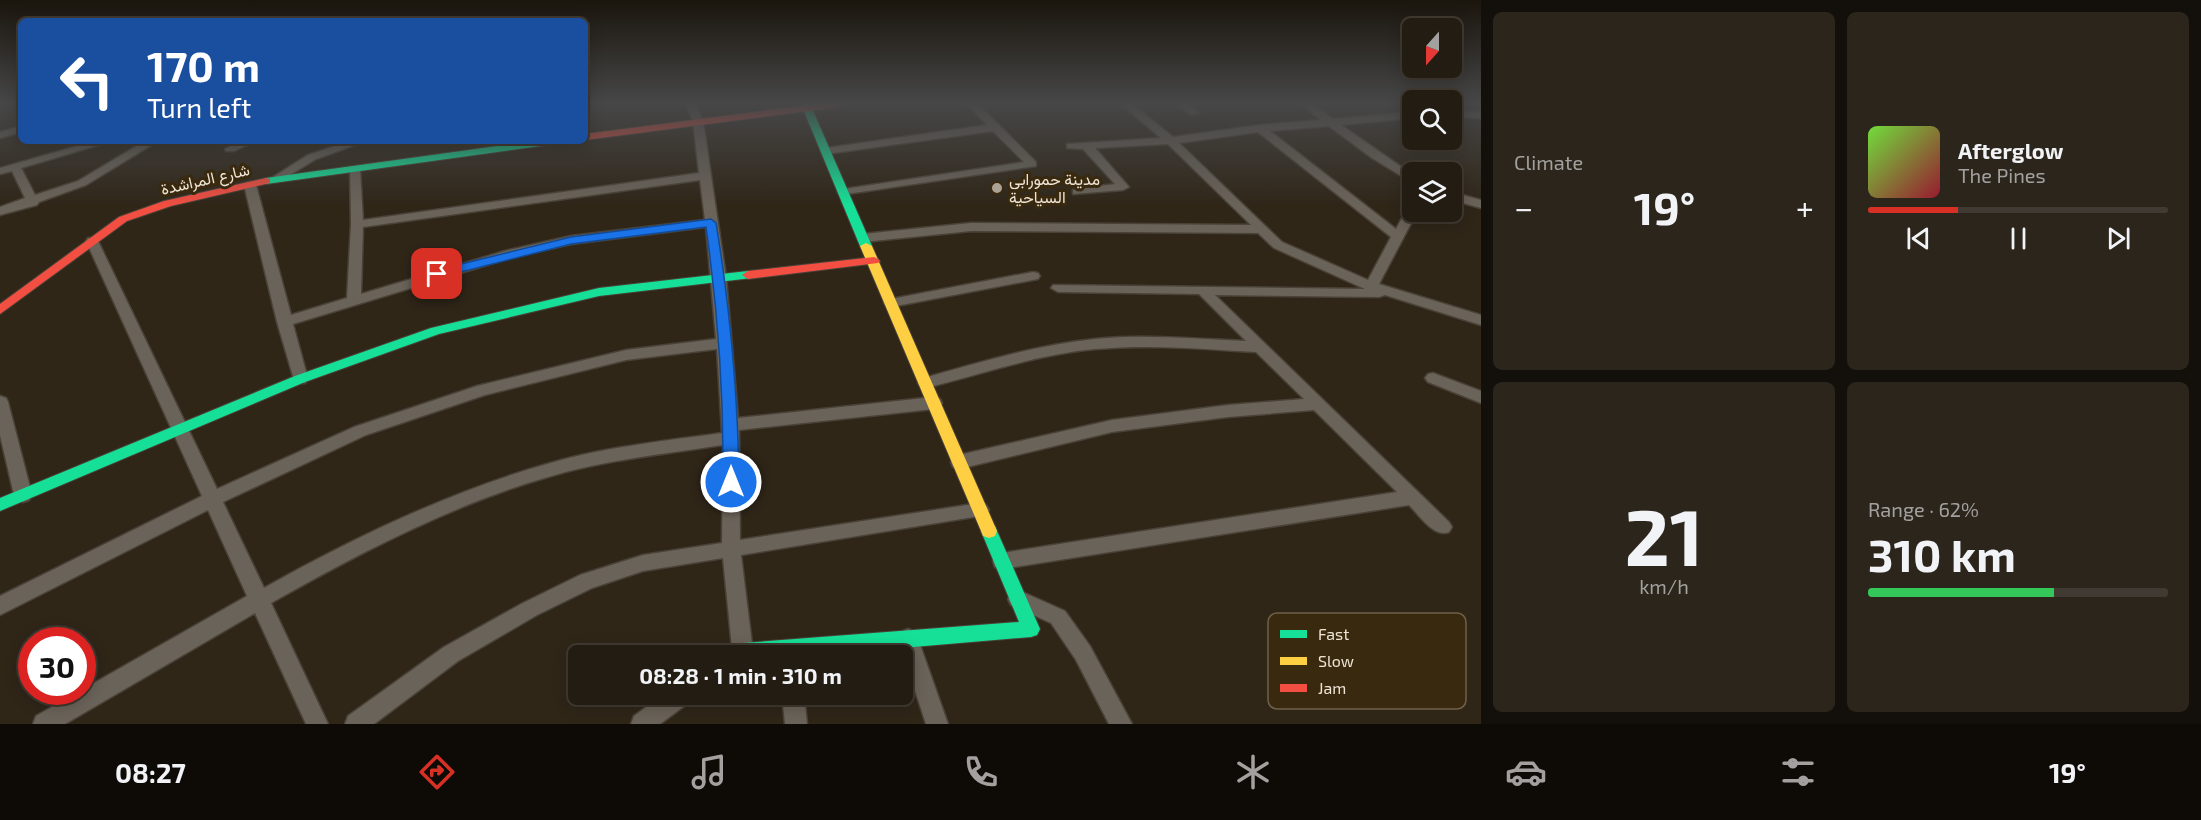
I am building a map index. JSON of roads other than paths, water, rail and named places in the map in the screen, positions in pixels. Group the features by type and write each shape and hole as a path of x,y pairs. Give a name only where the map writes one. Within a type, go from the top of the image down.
{"street":[{"path":"700,138 719,277 730,432 731,549 739,645"},
{"path":"820,138 1031,629 854,645"},
{"path":"826,151 924,138"},
{"path":"844,194 1032,164 1007,138"},
{"path":"1167,138 1278,245 1371,286 1481,320"},
{"path":"1071,146 1193,138"},
{"path":"1272,138 1397,236"},
{"path":"1352,138 1402,172"},
{"path":"0,171 96,144"},
{"path":"0,211 33,202 82,183 148,144"},
{"path":"230,149 243,144"},
{"path":"276,179 312,157 352,144"},
{"name":"شارع المراشدة","path":"0,310 123,219 157,207 276,179 534,144"},
{"path":"1077,192 1123,187 1086,145"},
{"path":"15,167 33,202"},
{"path":"354,170 357,224 354,300"},
{"path":"357,224 704,176"},
{"path":"250,185 300,379"},
{"path":"1462,198 1481,204"},
{"path":"1371,286 1405,222"},
{"path":"284,322 437,274 571,240 711,223"},
{"path":"863,238 971,226 1259,229"},
{"path":"93,241 211,500 317,724"},
{"path":"0,505 178,428 300,379 436,332 599,291 874,261"},
{"path":"891,303 1033,276"},
{"path":"1058,288 1396,293"},
{"path":"1202,290 1443,527"},
{"path":"0,606 211,500 360,431 482,390 551,372 626,355 723,343"},
{"path":"926,383 1058,350 1096,344 1141,343 1260,347"},
{"path":"1433,378 1481,397"},
{"path":"0,402 23,495"},
{"path":"44,724 357,546 434,512 524,478 590,459 730,432 934,403"},
{"path":"959,462 1112,426 1228,411 1318,404"},
{"path":"1002,561 1412,497"},
{"path":"356,724 451,654 530,609 587,581 643,563 980,510"},
{"path":"1018,599 1058,616 1083,653 1121,724"},
{"path":"908,639 937,724"},
{"path":"642,724 669,705"},
{"path":"795,705 796,724"}],"place":[{"name":"مدينة حمورابي السياحية","path":"997,188"}]}
